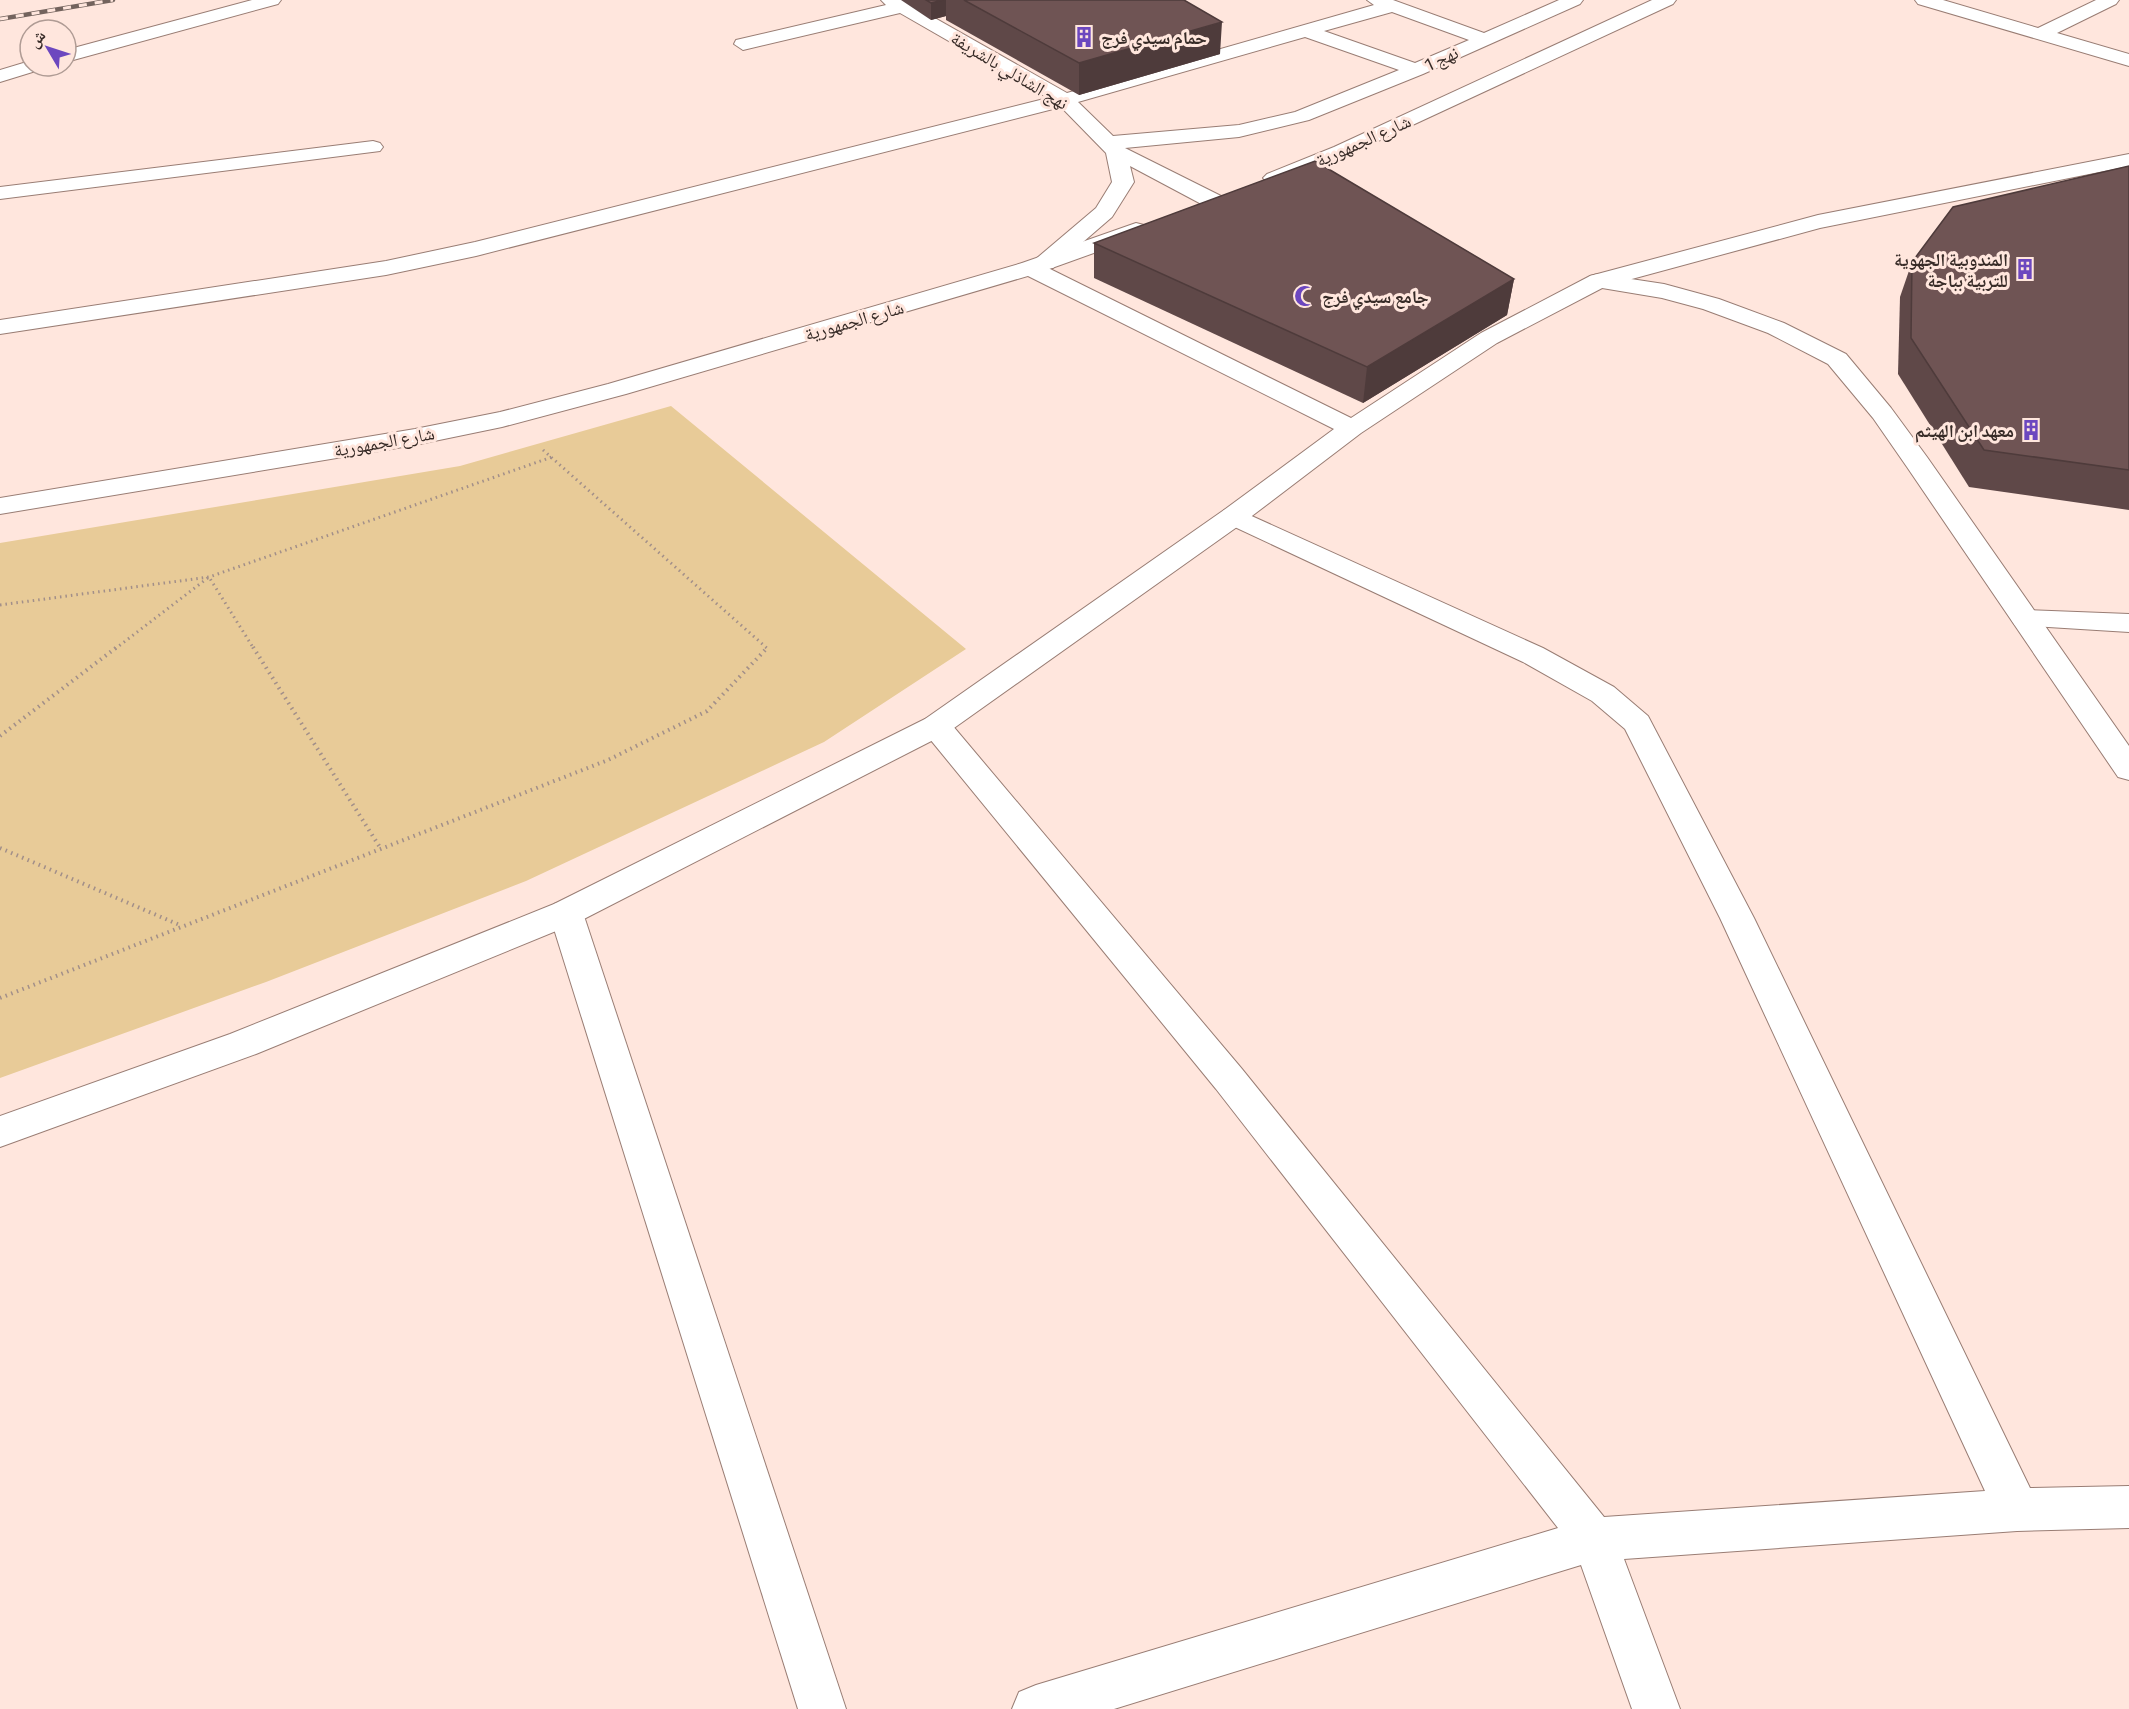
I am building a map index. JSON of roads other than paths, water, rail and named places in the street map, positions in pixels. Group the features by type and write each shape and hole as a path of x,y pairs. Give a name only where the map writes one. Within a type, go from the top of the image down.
{"street":[{"path":"78,53 272,0"},
{"path":"1539,0 1566,3"},
{"name":"شارع الجمهورية","path":"0,506 415,437 502,418 617,389 1038,265 1173,217 1341,152 1667,0"},
{"path":"1924,0 2129,60"},
{"path":"2040,34 2110,0"},
{"path":"743,44 896,3"},
{"name":"نهج الشاذلي بالشريفة","path":"896,3 1065,100 1112,147 1236,193"},
{"path":"0,327 376,270 431,258 1065,100 1306,31 1384,3 1484,39"},
{"name":"نهج 1","path":"1306,31 1416,70 1566,3"},
{"path":"0,76 18,70"},
{"path":"1352,428 1038,265 1104,212 1123,182 1112,147 1239,131 1291,119 1416,70"},
{"path":"0,193 373,147"},
{"path":"0,1132 243,1044 566,913 936,726 1234,516 1352,428 1489,338 1598,280 1818,222 2129,160"},
{"path":"1598,280 1664,291 1711,304 1776,327 1837,359 1882,413 2129,769"},
{"path":"1234,516 1533,655 1603,694 1637,723 1737,918 2017,1510"},
{"path":"2025,619 2129,623"},
{"path":"936,726 1229,1079 1594,1539 1656,1709"},
{"path":"566,913 822,1709"},
{"path":"1036,1709 1594,1539 2017,1510 2129,1507"}],"railway":[{"path":"0,19 113,0"}],"place":[{"name":"حمام سيدي فرج","path":"1084,37"},
{"name":"المندوبية الجهوية للتربية بباجة","path":"2025,269"},
{"name":"جامع سيدي فرج","path":"1305,296"},
{"name":"معهد ابن الهيثم","path":"2031,430"}]}
